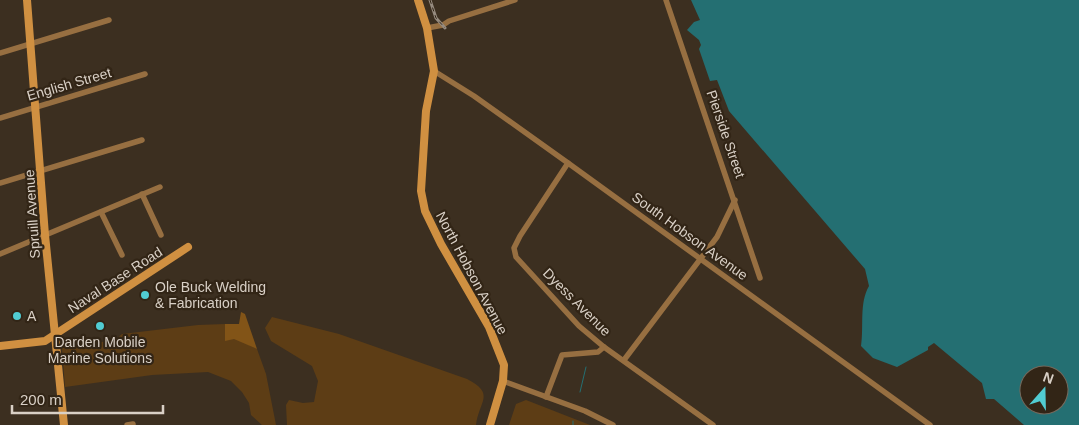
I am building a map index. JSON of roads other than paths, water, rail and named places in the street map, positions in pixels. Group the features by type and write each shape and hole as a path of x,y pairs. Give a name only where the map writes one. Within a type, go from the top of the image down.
{"street":[{"name":"Spruill Avenue","path":"26,0 45,235 64,425"},
{"name":"North Hobson Avenue","path":"418,0 427,28 434,71 426,111 420,166 422,198 425,211 441,244 489,328 504,365 504,381"},
{"path":"427,28 443,25 449,21 515,0"},
{"name":"Pierside Street","path":"666,0 760,278"},
{"path":"0,53 109,20"},
{"name":"South Hobson Avenue","path":"434,71 474,96 568,163 930,425"},
{"name":"English Street","path":"0,118 145,74"},
{"path":"0,183 142,140"},
{"name":"Dyess Avenue","path":"568,163 520,236 514,248 516,257 579,326 604,347 712,425"},
{"path":"0,254 160,186"},
{"path":"142,194 161,235"},
{"path":"624,360 726,223 735,200"},
{"path":"101,212 122,255"},
{"name":"Naval Base Road","path":"0,346 45,341 188,247"},
{"path":"546,396 562,355 598,352 604,347"},
{"path":"490,425 504,381 585,411 613,425"}],"water":[{"path":"691,0 1079,0 1079,425 1024,425 994,399 986,399 982,383 934,343 928,347 928,350 897,367 873,358 861,346 863,307 869,286 865,269 729,111 717,80 710,81 699,49 701,45 699,40 687,30 694,22 700,20"}],"waterway":[{"path":"580,392 586,367"}],"railway":[{"path":"430,0 436,18 445,28"}],"place":[{"name":"Ole Buck Welding & Fabrication","path":"145,295"},
{"name":"A","path":"17,316"},
{"name":"Darden Mobile Marine Solutions","path":"100,326"}]}
